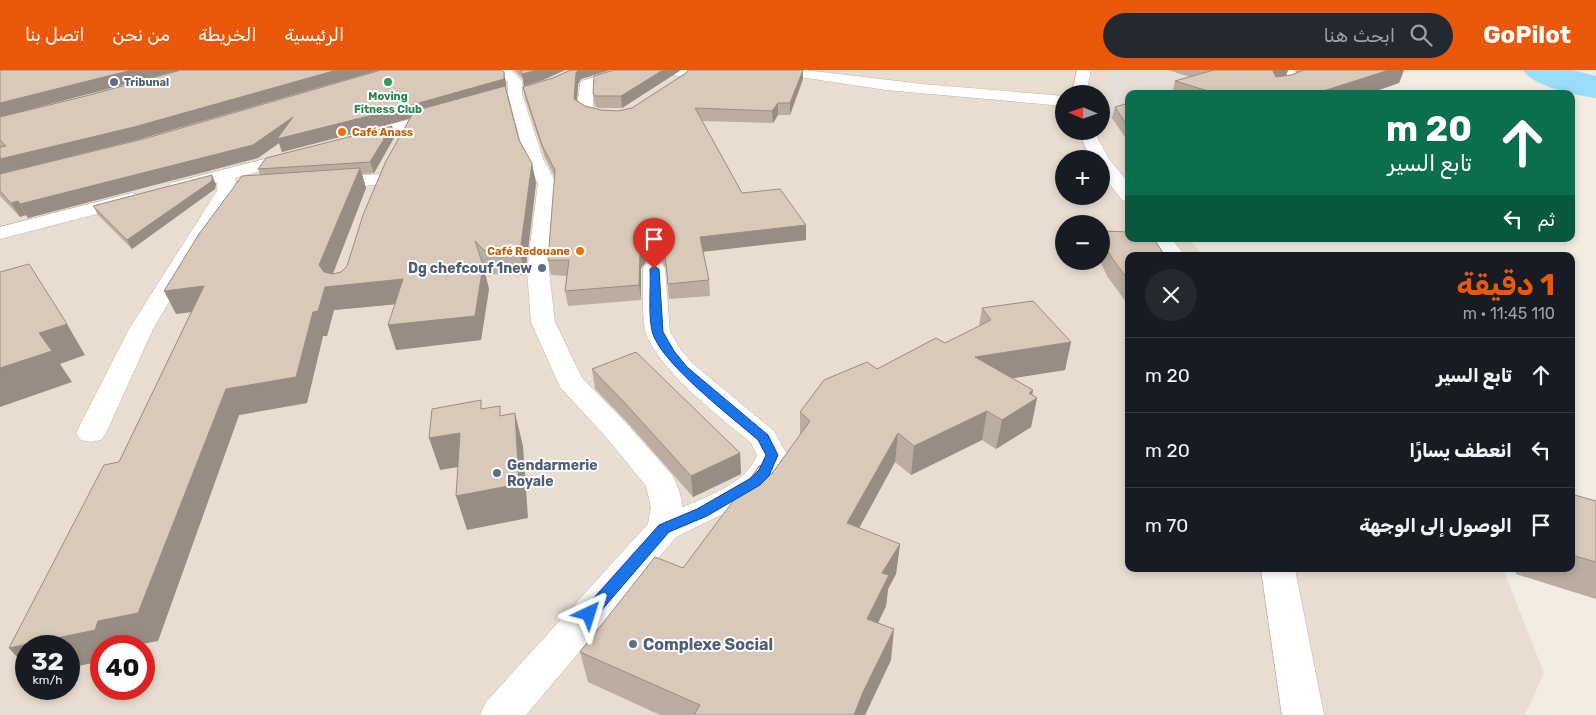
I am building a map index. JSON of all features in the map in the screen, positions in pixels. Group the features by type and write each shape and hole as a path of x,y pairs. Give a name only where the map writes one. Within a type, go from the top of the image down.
{"street":[{"path":"630,70 587,84 585,109 594,115 618,116 633,112"},
{"path":"671,70 692,71"},
{"path":"780,70 896,86 1055,99"},
{"path":"896,86 907,70"},
{"path":"1081,85 1084,70"},
{"path":"1278,90 1293,84 1295,80 1287,70"},
{"path":"668,88 692,71"},
{"path":"511,89 534,159 547,184 538,271 543,322 570,381 616,430 661,484 667,507 664,528"},
{"path":"343,143 458,111"},
{"path":"312,184 386,173 411,125"},
{"path":"163,191 233,185 314,151"},
{"path":"1110,172 1125,191"},
{"path":"91,433 140,329 233,185"},
{"path":"0,233 144,196"},
{"path":"1163,242 1171,252"},
{"path":"501,715 664,528 702,512 755,482 764,473 772,455 764,438 683,369 670,353 658,332 654,269"},
{"path":"1279,572 1303,715"}],"shaded area":[{"path":"0,70 1297,70 1157,90 1125,90 1125,242 1191,242 1200,252 1125,252 1125,572 1504,572 1544,673 1525,715 0,715"},
{"path":"1109,70 1341,70 1360,90 1125,90 1125,119 1110,116"}],"building":[{"path":"0,70 132,70 0,103"},
{"path":"181,70 337,70 134,127 0,159 0,147 6,146 0,140 0,117"},
{"path":"381,70 502,70 504,72 504,79 401,108 277,139 293,117 253,145 20,204 18,201 11,203 0,191 0,174 147,138"},
{"path":"521,70 538,70 522,74"},
{"path":"571,70 578,70 576,73 574,99 585,106 601,110 618,111 632,108 688,70 803,70 790,103 778,103 772,111 695,108 742,193 780,189 806,225 700,237 709,280 668,284 665,253 661,247 652,245 644,247 640,253 639,285 565,291 569,260 548,260 555,170 542,145 523,87 553,78"},
{"path":"614,70 663,70 621,96 596,96 593,94 594,76"},
{"path":"1214,70 1273,70 1276,77 1291,75 1304,70 1389,70 1326,90 1205,90 1175,81"},
{"path":"505,86 519,140 532,163 520,252 485,251 475,241 483,265 475,316 388,325 403,279 325,287 318,311 313,312 296,377 226,389 138,613 98,621 95,630 71,635 16,635 104,465 119,462 204,286 164,291 199,234 242,176 360,168 319,265 324,272 333,274 341,272 347,266 363,215 386,161 414,111"},
{"path":"1125,104 1125,122 1115,107"},
{"path":"392,126 370,162 258,169 266,158"},
{"path":"212,175 212,181 127,240 93,206"},
{"path":"1110,231 1125,232 1125,242 1156,242 1162,252 1125,252 1125,276 1110,255"},
{"path":"29,264 67,324 39,333 52,351 0,368 0,272"},
{"path":"1033,301 1071,342 975,357 1033,390 1029,393 1037,398 1002,420 987,411 914,446 898,433 847,523 900,544 882,573 889,575 867,619 894,629 863,692 854,715 694,715 700,705 580,652 655,557 683,568 760,465 771,475 810,421 800,412 824,380 867,362 877,369 936,338 945,343 991,320 982,308"},
{"path":"636,352 740,453 691,476 592,369"},
{"path":"481,400 481,409 500,406 500,416 515,413 519,484 456,496 460,433 429,438 432,409"},
{"path":"1575,495 1596,501 1596,562 1575,556"},
{"path":"15,636 15,647 9,648"}],"waterway":[{"path":"1540,70 1580,85 1596,87"}],"place":[{"name":"Tribunal","path":"114,82"},
{"name":"Moving Fitness Club","path":"388,82"},
{"name":"Café Anass","path":"342,132"},
{"name":"Café Redouane","path":"580,251"},
{"name":"Dg chefcouf 1new","path":"542,268"},
{"name":"Gendarmerie Royale","path":"497,473"},
{"name":"Complexe Social","path":"633,644"}],"route":[{"path":"589,614 664,528 702,512 755,482 764,473 772,455 764,438 683,369 670,353 658,332 654,269"}]}
